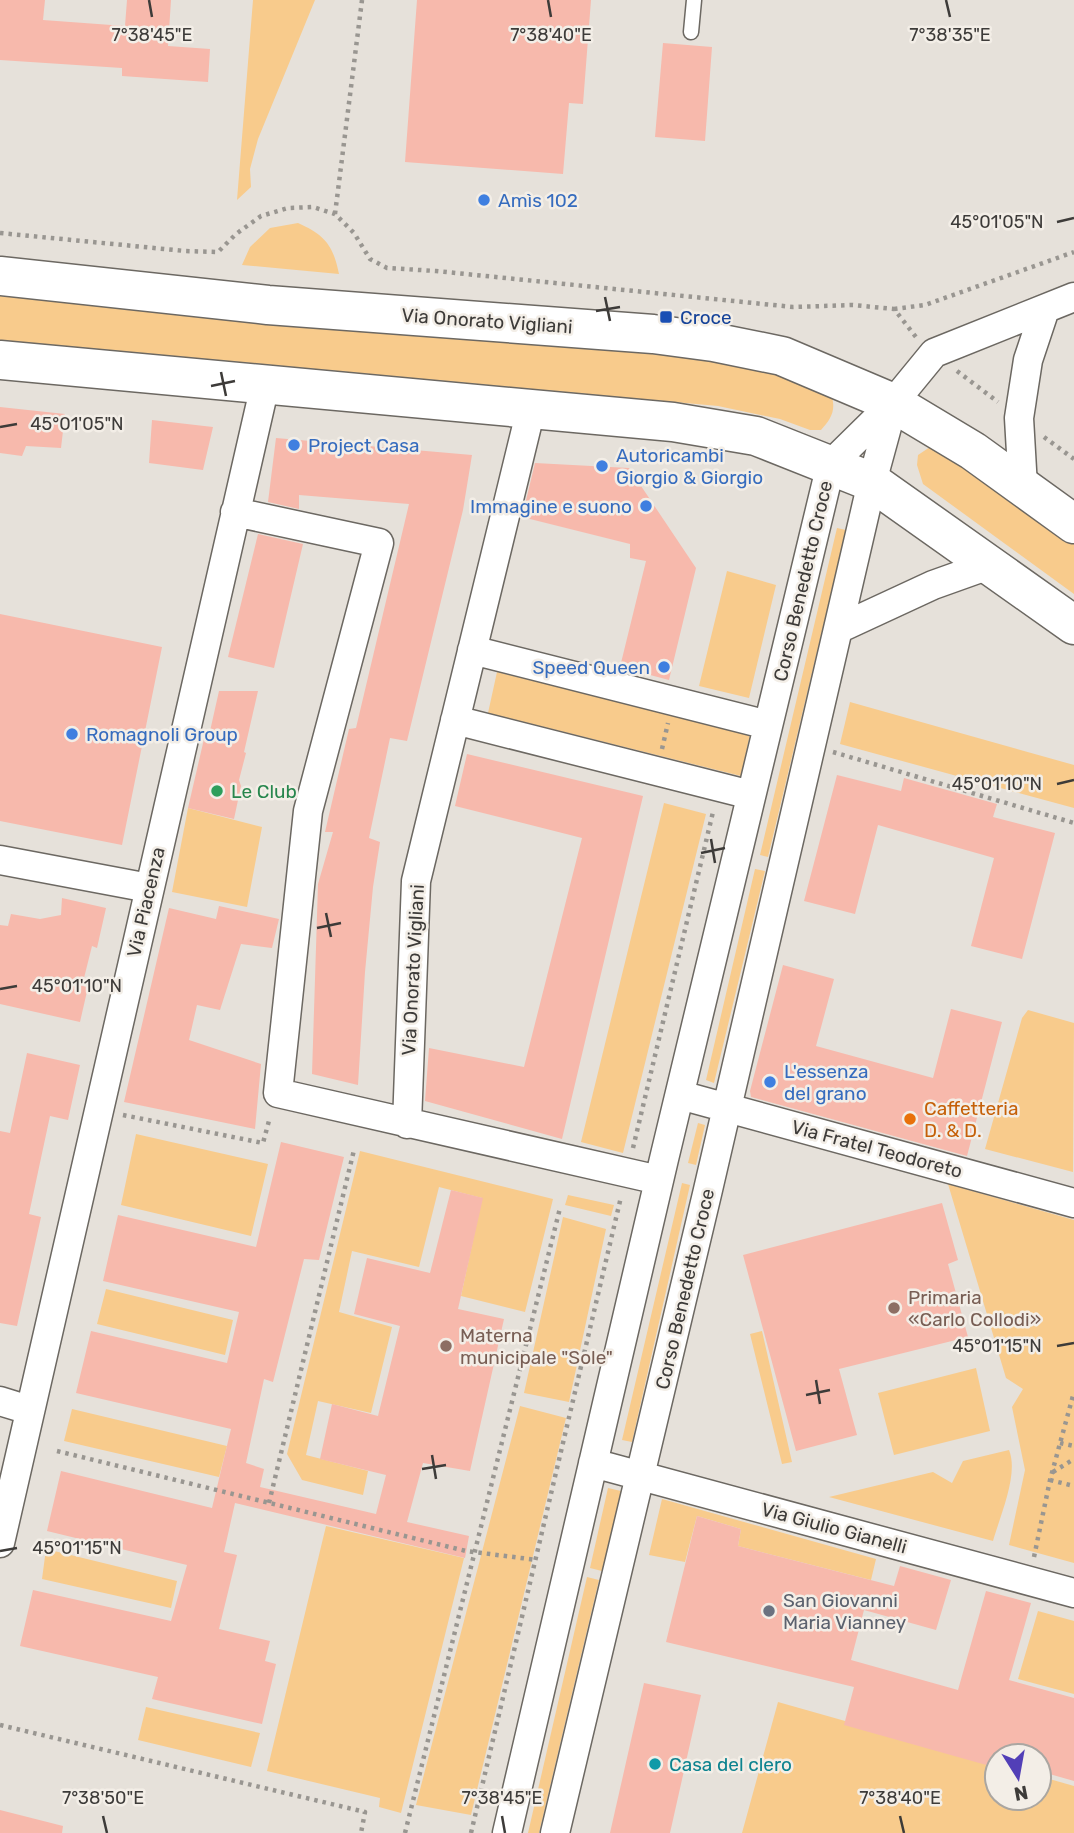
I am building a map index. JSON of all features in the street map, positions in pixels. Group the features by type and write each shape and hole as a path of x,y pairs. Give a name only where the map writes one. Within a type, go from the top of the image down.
{"main road":[{"name":"Via Onorato Vigliani","path":"0,276 268,305 653,334 713,342 782,356 893,402 973,451 1074,524"},
{"path":"0,360 673,422 756,436 872,482 1074,625"}],"street":[{"path":"893,402 934,354 1074,297"},
{"path":"1023,487 1019,418 1028,360 1045,309"},
{"name":"Via Piacenza","path":"1,1536 265,385"},
{"name":"Corso Benedetto Croce","path":"507,1833 659,1180 831,464 893,402"},
{"name":"Corso Benedetto Croce","path":"555,1833 893,402"},
{"name":"Via Onorato Vigliani","path":"407,1124 416,881 531,409"},
{"path":"235,512 379,543 308,811 278,1093 659,1180"},
{"path":"838,629 933,586 989,565"},
{"path":"472,650 768,725"},
{"path":"454,720 751,795"},
{"path":"0,860 149,888"},
{"name":"Via Fratel Teodoreto","path":"680,1095 1074,1203"},
{"path":"0,1401 29,1410"},
{"name":"Via Giulio Gianelli","path":"593,1463 1074,1592"}],"lane":[{"path":"691,32 694,0"}],"path":[{"path":"335,214 362,0"},
{"path":"0,233 218,252 236,234 261,216 288,208 313,208 335,214 354,233 370,259 387,268 793,307 853,305 894,309 925,305 1074,251"},
{"path":"894,309 915,336"},
{"path":"657,772 674,701"},
{"path":"811,745 1074,823"},
{"path":"471,1833 713,812"},
{"path":"98,1110 262,1143 278,1093"},
{"path":"269,1503 354,1150"},
{"path":"405,1833 560,1208"},
{"path":"1035,1582 1034,1552 1074,1392"},
{"path":"1060,1443 1074,1446"},
{"path":"57,1451 466,1551"},
{"path":"1052,1472 1074,1459"},
{"path":"1050,1480 1074,1486"},
{"path":"0,1725 365,1812 361,1833"}],"shaded area":[{"path":"253,0 315,0 258,139 250,169 251,187 237,200"},
{"path":"298,223 315,232 331,248 339,274 242,265 250,247 270,228"},
{"path":"0,293 694,358 772,373 832,397 833,411 821,430 810,430 780,419 718,406 0,340"},
{"path":"933,445 1074,536 1074,594 923,484 917,465 918,455"},
{"path":"837,528 846,530 768,857 760,855"},
{"path":"727,571 776,585 749,698 699,686"},
{"path":"497,672 750,734 741,776 488,713"},
{"path":"850,702 1074,765 1074,808 840,744"},
{"path":"664,803 706,814 623,1153 581,1142"},
{"path":"188,808 262,827 247,907 172,892"},
{"path":"755,869 765,871 714,1083 706,1080"},
{"path":"1028,1010 1074,1023 1073,1172 985,1149 1022,1018"},
{"path":"698,1123 705,1125 696,1165 688,1163"},
{"path":"136,1134 268,1164 251,1236 121,1205"},
{"path":"360,1151 553,1199 525,1312 461,1296 482,1198 439,1187 419,1267 352,1251 339,1312 392,1327 371,1413 318,1401 306,1455 368,1471 363,1495 302,1480 287,1454"},
{"path":"682,1183 690,1185 632,1442 622,1440"},
{"path":"948,1184 1074,1220 1074,1563 1009,1545 1025,1470 1012,1407 1023,1389 1006,1378"},
{"path":"568,1195 614,1205 611,1216 565,1205"},
{"path":"563,1217 606,1229 569,1402 524,1393"},
{"path":"106,1289 233,1320 225,1355 97,1324"},
{"path":"762,1331 792,1462 782,1464 750,1334"},
{"path":"976,1368 990,1431 894,1455 878,1393"},
{"path":"520,1406 566,1418 471,1815 416,1805"},
{"path":"72,1409 227,1446 219,1477 64,1441"},
{"path":"1009,1450 1012,1471 1010,1483 993,1541 829,1497 933,1472 952,1483 963,1461"},
{"path":"608,1488 621,1491 602,1571 590,1568"},
{"path":"662,1499 876,1559 871,1580 738,1546 741,1529 697,1516 685,1562 649,1555"},
{"path":"326,1526 464,1558 401,1813 379,1807 380,1798 267,1771"},
{"path":"46,1549 177,1581 171,1608 42,1579"},
{"path":"587,1577 599,1580 539,1833 528,1833"},
{"path":"1038,1611 1074,1621 1074,1694 1018,1679"},
{"path":"778,1702 983,1760 983,1812 1053,1812 1053,1780 1074,1786 1074,1833 742,1833"},
{"path":"146,1707 260,1733 251,1767 138,1740"}],"building":[{"path":"0,0 45,0 43,20 125,26 127,0 171,0 168,46 210,49 208,82 122,76 122,68 0,60"},
{"path":"417,0 591,0 583,104 569,103 563,174 405,162"},
{"path":"663,43 712,47 705,141 655,137"},
{"path":"0,407 65,414 61,448 26,446 22,456 0,453"},
{"path":"152,420 213,427 203,470 149,463"},
{"path":"276,438 472,455 463,510 407,741 390,738 369,838 380,842 365,972 358,1085 312,1074 318,884 333,832 325,832 349,729 356,728 409,504 299,495 299,509 268,502"},
{"path":"535,463 629,468 696,568 669,680 620,667 646,561 630,558 630,544 522,517"},
{"path":"258,534 303,544 274,668 228,657"},
{"name":"Romagnoli Group","path":"0,614 162,647 122,845 0,821"},
{"path":"219,691 258,691 244,752 246,753 234,819 188,808 204,739 208,740"},
{"path":"467,754 643,796 562,1139 425,1101 429,1048 524,1067 582,838 455,806"},
{"path":"837,775 901,791 904,778 997,804 993,817 1055,833 1022,959 971,946 994,858 878,825 855,914 804,901"},
{"path":"62,898 106,908 97,948 92,946 82,986 88,987 80,1022 0,1004 0,925 8,926 11,914 40,919 61,915"},
{"path":"219,906 279,919 272,948 241,944 220,1010 197,1005 189,1040 261,1064 255,1129 124,1102 169,908 216,919"},
{"path":"783,965 834,979 816,1046 933,1078 951,1009 1002,1022 967,1156 751,1097 750,1091"},
{"path":"27,1053 80,1065 68,1120 50,1116 29,1214 41,1217 17,1326 0,1323 0,1131 10,1133"},
{"path":"281,1142 344,1157 319,1260 304,1259 273,1382 264,1379 246,1463 264,1469 260,1487 376,1514 386,1475 320,1459 332,1404 378,1416 400,1326 354,1314 367,1258 430,1273 451,1190 483,1198 458,1309 504,1319 470,1471 423,1463 407,1522 469,1536 465,1558 235,1503 224,1552 237,1555 219,1629 270,1641 265,1661 276,1664 262,1724 152,1699 158,1677 20,1646 33,1590 171,1621 187,1565 47,1531 61,1471 212,1508 231,1429 76,1393 91,1331 227,1363 239,1312 103,1281 118,1215 256,1247"},
{"name":"Primaria «Carlo Collodi»","path":"942,1203 958,1260 948,1264 968,1337 839,1369 857,1435 796,1451 743,1255"},
{"path":"697,1516 741,1529 738,1546 894,1586 900,1566 951,1580 936,1630 864,1610 851,1660 958,1690 986,1591 1031,1603 1009,1680 1074,1698 1074,1781 1053,1775 1053,1742 983,1742 983,1764 844,1725 854,1687 666,1642"},
{"name":"Casa del clero","path":"644,1683 701,1695 670,1833 610,1833"},
{"path":"0,1810 63,1826 62,1833 0,1833"}],"place":[{"name":"Amìs 102","path":"484,200"},
{"name":"Croce","path":"666,317"},
{"name":"Project Casa","path":"294,445"},
{"name":"Autoricambi Giorgio & Giorgio","path":"602,466"},
{"name":"Immagine e suono","path":"646,506"},
{"name":"Speed Queen","path":"664,667"},
{"name":"Romagnoli Group","path":"72,734"},
{"name":"Le Club","path":"217,791"},
{"name":"L'essenza del grano","path":"770,1082"},
{"name":"Caffetteria D. & D.","path":"910,1119"},
{"name":"Primaria «Carlo Collodi»","path":"894,1308"},
{"name":"Materna municipale \"Sole\"","path":"446,1346"},
{"name":"San Giovanni Maria Vianney","path":"769,1611"},
{"name":"Casa del clero","path":"655,1764"}]}
